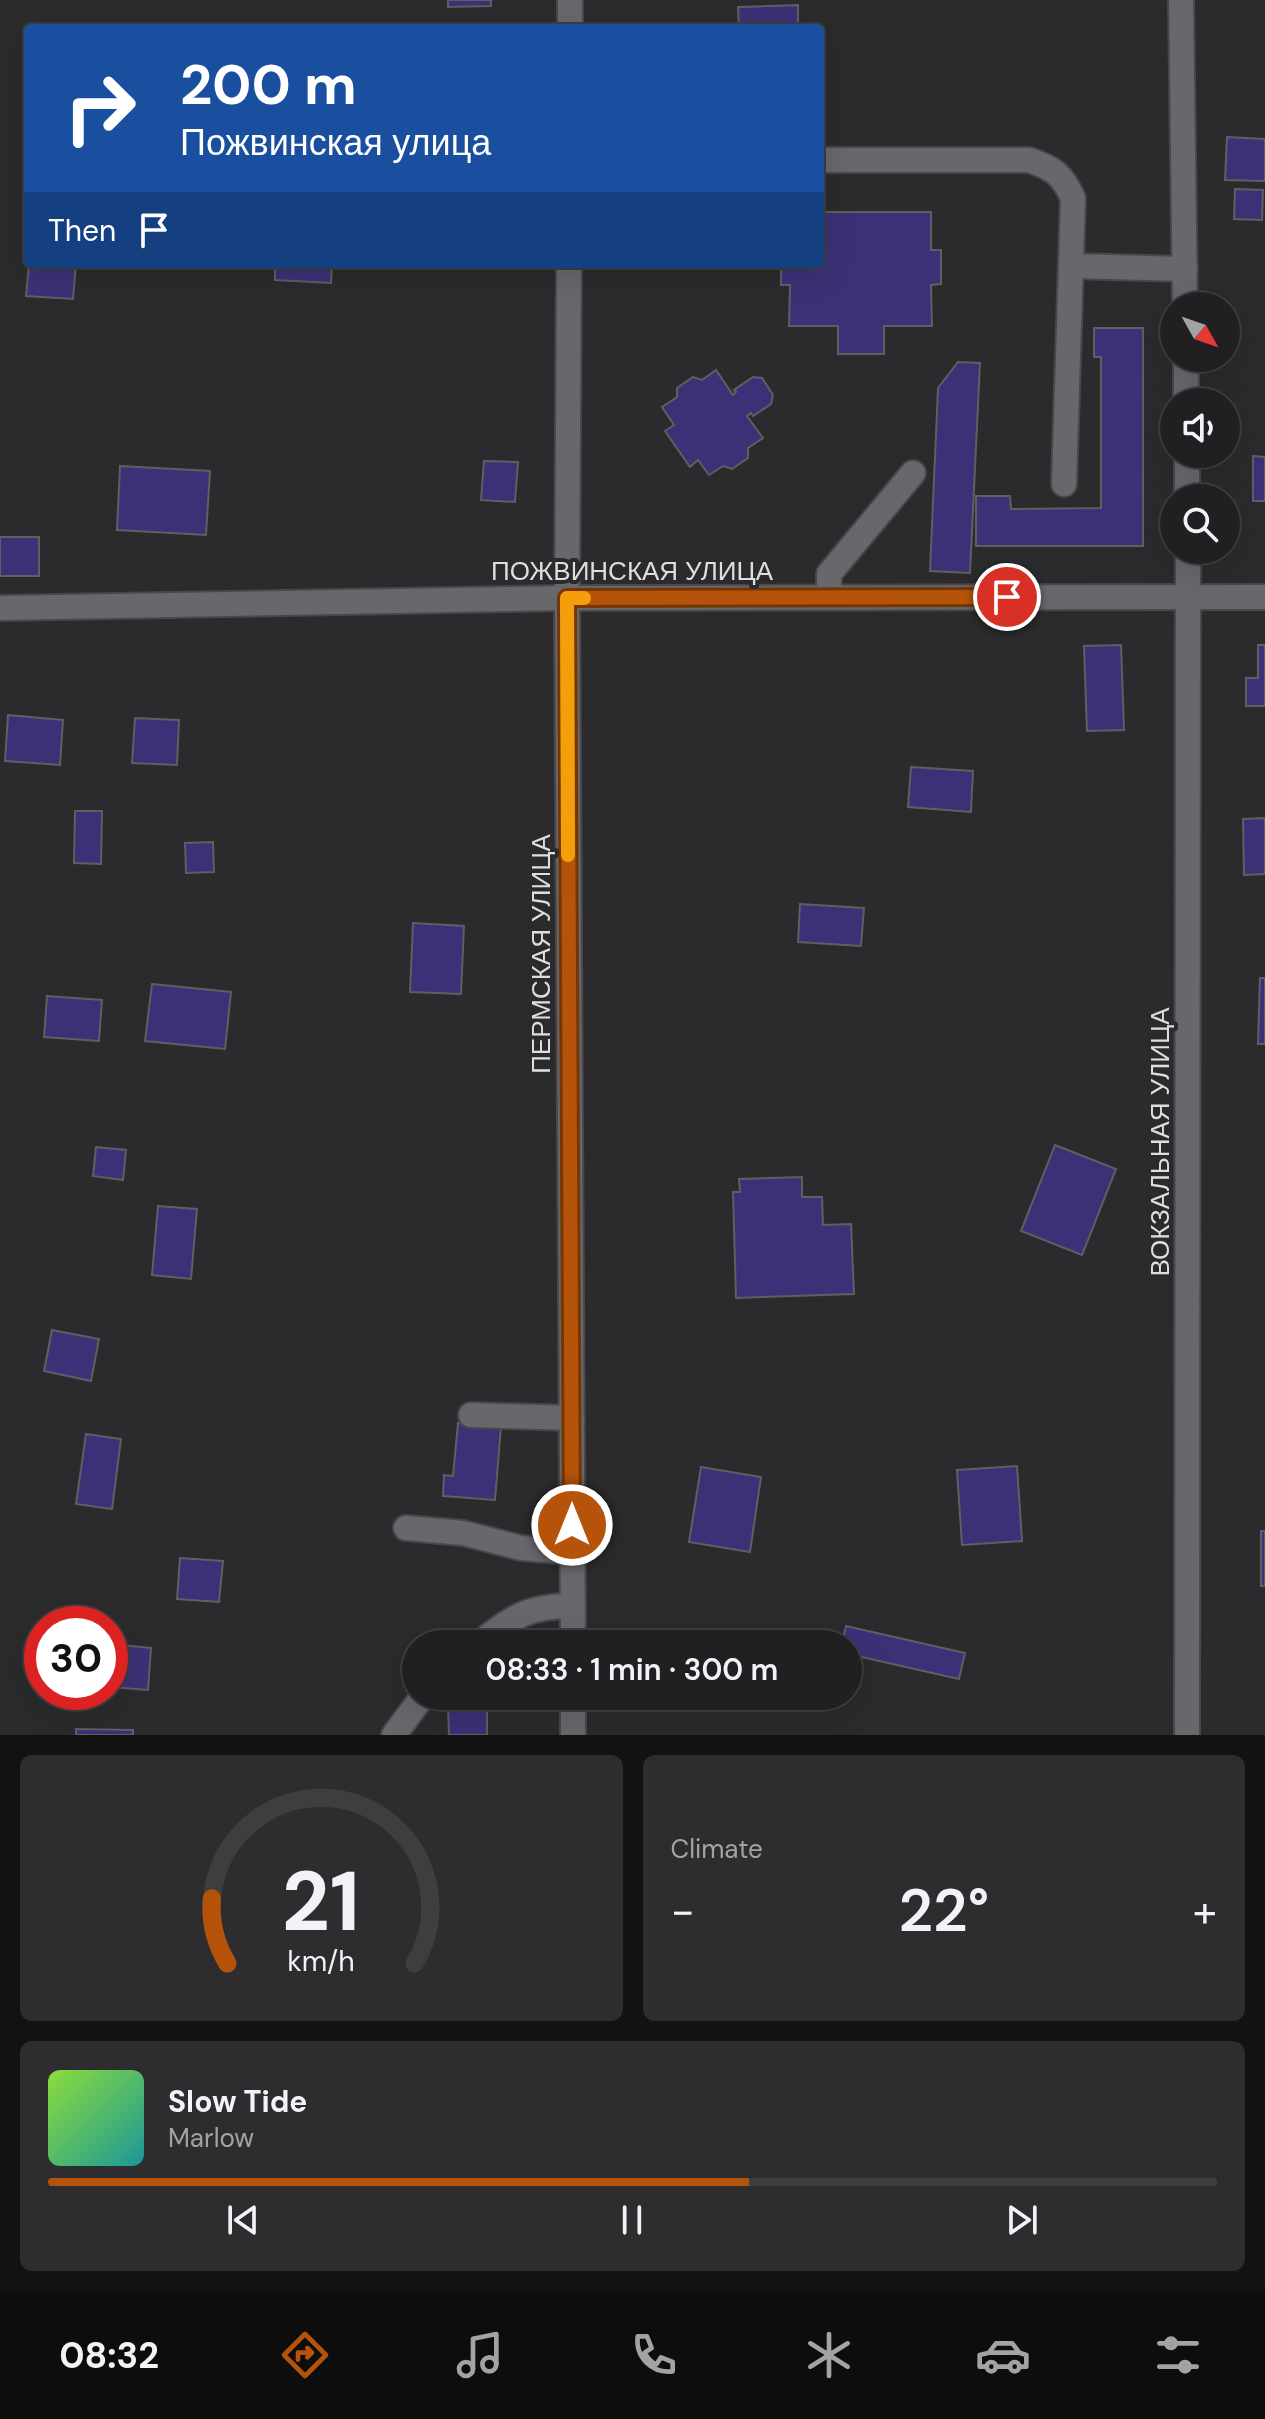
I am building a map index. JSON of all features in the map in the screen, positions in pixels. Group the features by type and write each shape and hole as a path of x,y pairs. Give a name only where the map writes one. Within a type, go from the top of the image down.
{"street":[{"path":"570,0 570,24"},
{"path":"1181,0 1185,292"},
{"path":"824,160 1029,160 1049,166 1065,181 1073,198 1064,484"},
{"path":"1071,266 1185,269"},
{"name":"ПЕРМСКАЯ УЛИЦА","path":"569,268 567,598 573,1630"},
{"path":"829,597 829,574 913,473"},
{"name":"ВОКЗАЛЬНАЯ УЛИЦА","path":"1187,1735 1188,564"},
{"name":"ПОЖВИНСКАЯ УЛИЦА","path":"0,608 567,598 1265,597"},
{"path":"471,1415 572,1418"},
{"path":"406,1528 463,1533 521,1548 572,1552"},
{"path":"496,1630 517,1614 547,1606 573,1606"},
{"path":"394,1735 413,1710"},
{"path":"573,1710 573,1735"}],"building":[{"path":"448,0 491,0 491,6 448,7"},
{"path":"798,5 798,24 739,24 738,7"},
{"path":"1227,137 1265,139 1265,181 1225,180"},
{"path":"1235,189 1263,190 1262,220 1234,219"},
{"path":"824,212 931,212 931,250 941,250 941,284 931,285 932,326 884,326 884,354 838,354 838,326 789,326 790,285 781,285 781,268 824,268"},
{"path":"29,268 76,268 73,299 26,296"},
{"path":"275,268 332,268 331,283 275,280"},
{"path":"1094,328 1143,328 1143,546 976,546 976,496 1010,496 1011,509 1101,508 1101,357 1094,357"},
{"path":"958,362 980,363 970,573 930,571 938,388"},
{"path":"716,370 733,395 734,390 753,377 762,378 773,395 771,404 753,416 751,413 747,416 763,438 748,448 748,458 732,469 723,466 709,475 698,460 690,467 665,431 674,425 662,407 677,397 677,388 693,377 702,380"},
{"path":"1253,456 1265,457 1265,501 1253,501"},
{"path":"484,461 518,462 515,502 481,500"},
{"path":"120,466 210,471 206,535 117,530"},
{"path":"0,537 39,537 39,576 0,576"},
{"path":"1121,645 1124,730 1087,731 1084,646"},
{"path":"1258,645 1265,645 1265,706 1246,706 1246,678 1258,678"},
{"path":"8,715 63,720 60,765 5,761"},
{"path":"135,718 179,720 177,765 132,763"},
{"path":"911,767 973,771 971,812 908,807"},
{"path":"75,811 102,811 101,864 74,863"},
{"path":"1265,818 1265,874 1244,875 1243,819"},
{"path":"213,842 214,872 186,873 185,843"},
{"path":"800,904 864,908 861,946 798,942"},
{"path":"413,923 464,926 461,994 410,992"},
{"path":"1260,978 1265,978 1265,1044 1258,1044"},
{"path":"152,984 231,992 225,1049 145,1041"},
{"path":"47,996 102,1000 99,1041 44,1037"},
{"path":"1055,1145 1116,1169 1082,1255 1021,1231"},
{"path":"96,1147 126,1150 123,1180 93,1176"},
{"path":"802,1177 802,1197 822,1197 823,1225 851,1224 854,1294 736,1298 733,1192 740,1192 739,1179"},
{"path":"158,1206 197,1209 191,1279 152,1275"},
{"path":"52,1330 99,1339 91,1381 44,1371"},
{"path":"458,1423 501,1426 495,1500 443,1496 444,1475 453,1476"},
{"path":"86,1434 121,1439 112,1509 76,1504"},
{"path":"1017,1466 1022,1541 962,1545 957,1470"},
{"path":"701,1467 761,1477 750,1552 689,1542"},
{"path":"1261,1531 1265,1531 1265,1586 1261,1586"},
{"path":"180,1558 223,1561 219,1602 177,1599"},
{"path":"846,1626 965,1653 959,1679 862,1657 862,1630 845,1630"},
{"path":"128,1646 151,1648 148,1690 128,1688"},
{"path":"448,1710 487,1710 487,1735 449,1735"},
{"path":"76,1729 133,1730 133,1735 76,1735"}],"slow traffic":[{"path":"568,855 567,598 584,598"}],"route":[{"path":"572,1525 567,598 1007,597"}]}
